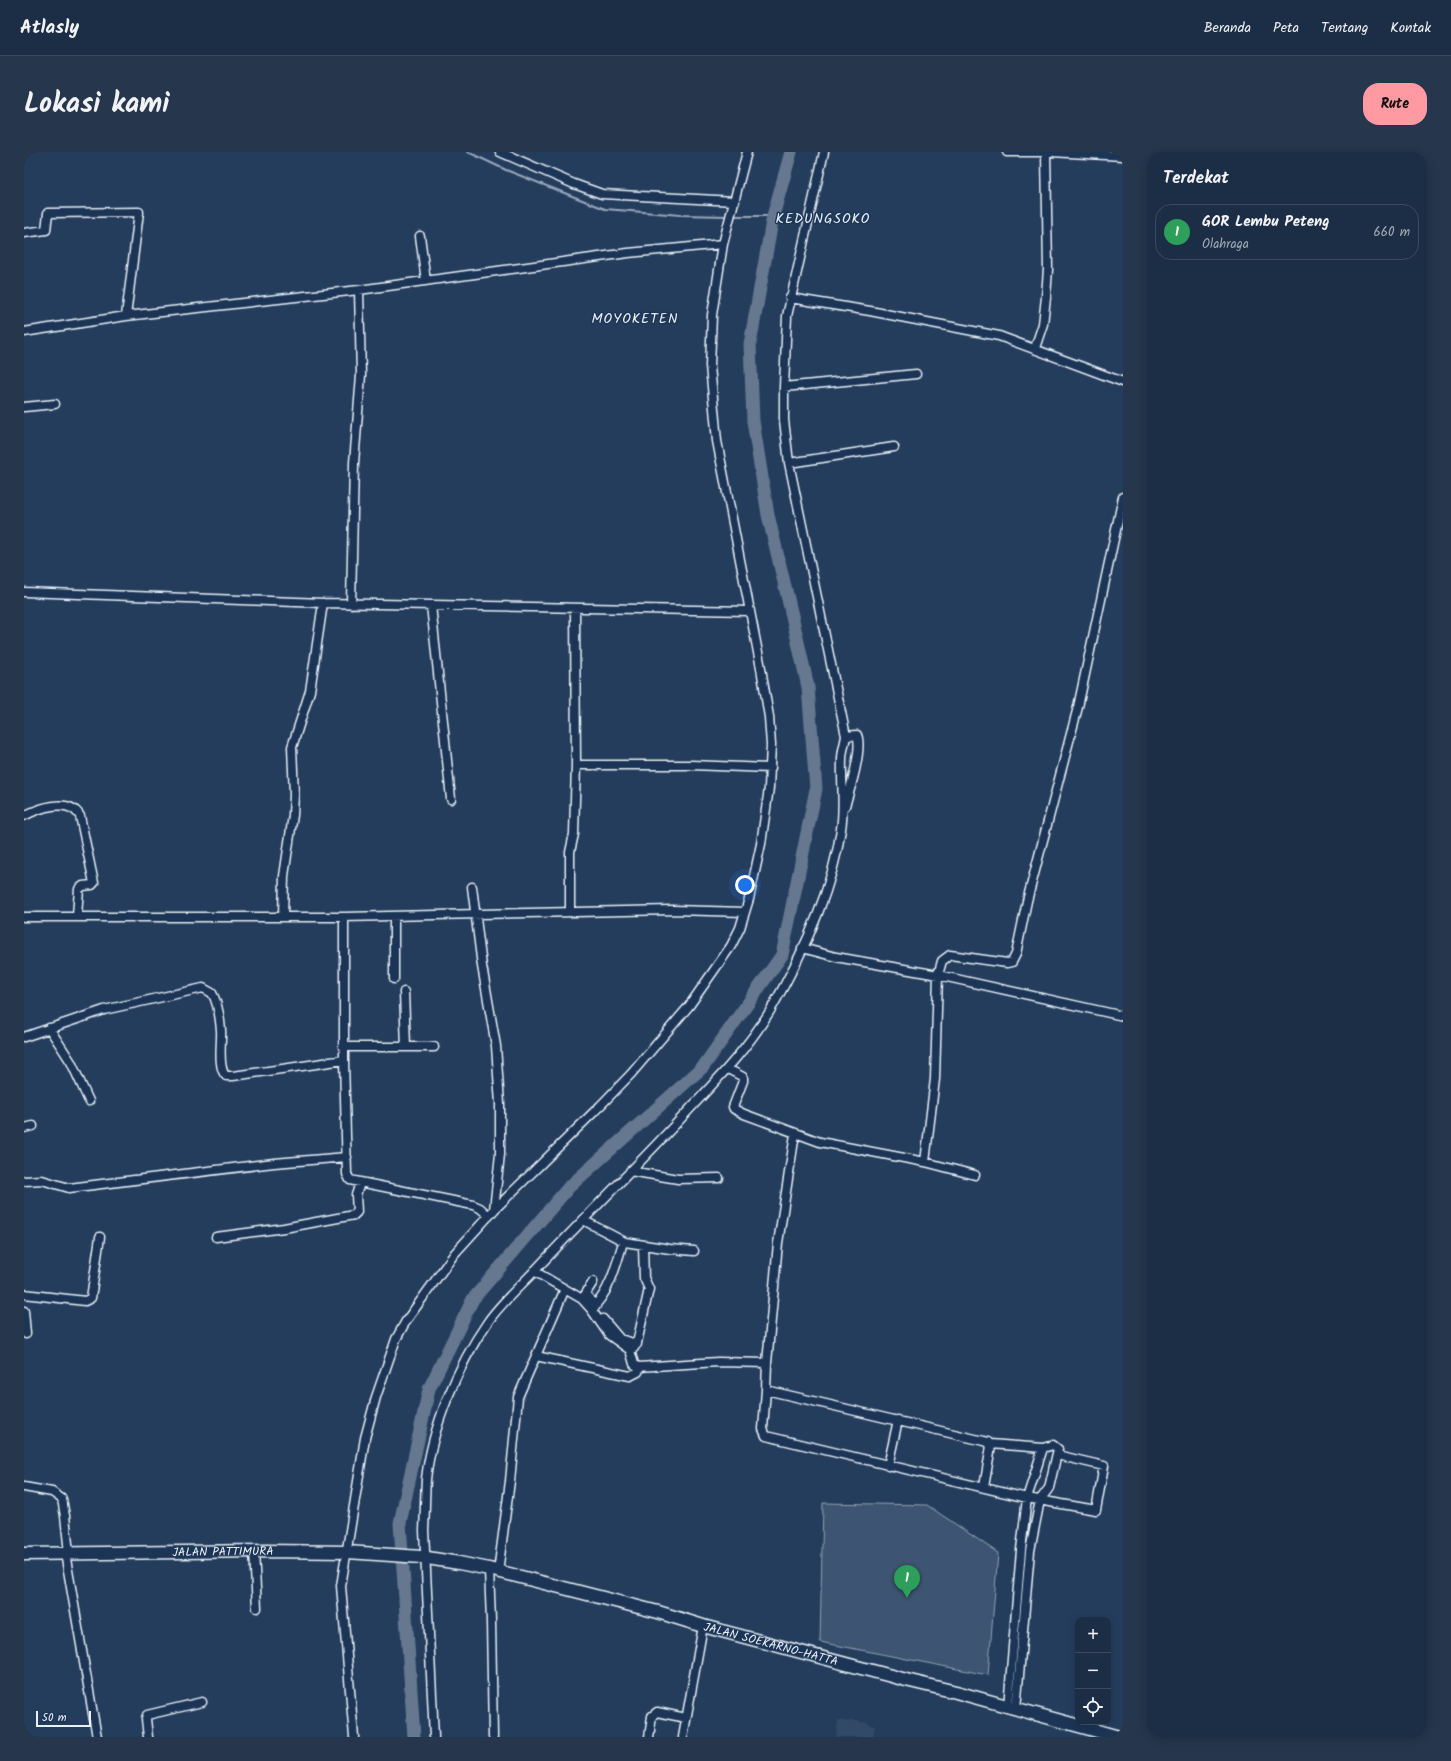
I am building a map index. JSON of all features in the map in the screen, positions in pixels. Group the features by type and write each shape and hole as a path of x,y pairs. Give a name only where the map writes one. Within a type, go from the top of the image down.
{"highway":[{"name":"JALAN PATTIMURA","path":"24,1554 254,1551 347,1552 424,1557"},
{"name":"JALAN SOEKARNO-HATTA","path":"424,1557 494,1570 658,1612 703,1626 964,1694 1119,1737"}],"street":[{"path":"500,152 574,184 602,194 734,203"},
{"path":"354,1737 341,1598 342,1573 347,1552 365,1438 376,1397 396,1339 406,1321 439,1274 492,1213 600,1106 680,1018 699,994 731,946 740,928 745,912 761,844 767,808 771,745 765,690 720,460 711,384 711,328 723,244 748,152"},
{"path":"434,1737 424,1557 426,1478 434,1441 450,1392 459,1372 487,1323 511,1295 630,1171 662,1140 728,1069 749,1042 770,1010 802,948 828,884 839,842 843,810 842,756 846,736 798,497 789,463 784,420 787,316 824,152"},
{"path":"1007,152 1049,152 1123,156"},
{"path":"1034,348 1043,324 1046,296 1048,269 1049,152"},
{"path":"24,233 46,230 48,213 138,212 126,316"},
{"path":"420,236 426,281"},
{"path":"24,332 126,316 359,290 628,254 723,244"},
{"path":"351,604 354,463 361,374 359,290"},
{"path":"790,298 973,330 999,336 1123,382"},
{"path":"784,387 916,374"},
{"path":"24,407 55,404"},
{"path":"789,463 894,447"},
{"path":"925,1162 935,1078 938,975 942,961 950,955 1007,963 1012,962 1016,954 1027,901 1078,707 1123,497"},
{"path":"24,592 351,604 749,610"},
{"path":"283,917 284,876 293,808 292,747 310,691 323,603"},
{"path":"432,605 450,799"},
{"path":"570,912 570,852 574,834 576,764 575,608"},
{"path":"843,810 854,777 859,743 857,735 846,736"},
{"path":"576,764 691,765 770,768"},
{"path":"24,816 40,809 66,806 74,809 80,816 94,883 93,885 83,886 79,889 77,916"},
{"path":"472,887 482,966 496,1046 500,1104 500,1154 492,1213"},
{"path":"24,917 344,917 672,910 745,912"},
{"path":"394,916 394,979"},
{"path":"344,917 343,1047 348,1179 360,1183 473,1205 492,1213"},
{"path":"802,948 842,958 938,975 1123,1016"},
{"path":"24,1037 128,1004 203,988 212,993 215,999 221,1029 222,1069 226,1076 344,1060"},
{"path":"404,992 406,1047"},
{"path":"49,1028 70,1062 89,1101"},
{"path":"343,1047 434,1047"},
{"path":"728,1069 742,1076 743,1078 733,1107 734,1109 795,1134 820,1142 925,1162 975,1174"},
{"path":"24,1128 33,1126"},
{"path":"795,1134 778,1243 767,1363 764,1429 766,1436 1027,1498 1096,1510 1104,1466 1057,1455"},
{"path":"24,1181 42,1180 62,1187 80,1187 274,1163 347,1157"},
{"path":"630,1171 678,1179 719,1178"},
{"path":"216,1237 284,1228 354,1215 357,1212 356,1195 360,1183"},
{"path":"584,1220 623,1242 643,1246 694,1251"},
{"path":"24,1294 85,1301 90,1298 100,1237"},
{"path":"594,1307 609,1284 623,1242"},
{"path":"630,1350 637,1344 649,1289 644,1278 643,1246"},
{"path":"534,1271 565,1289 584,1297 594,1307 604,1322 618,1336 625,1341 637,1344"},
{"path":"584,1297 593,1282"},
{"path":"492,1737 491,1621 494,1570 510,1481 517,1402 565,1289"},
{"path":"594,1307 608,1335 630,1350 634,1364 640,1367 718,1362 767,1363"},
{"path":"24,1311 26,1334"},
{"path":"536,1356 630,1376 638,1372 640,1367"},
{"path":"766,1390 898,1420 990,1444 1043,1448 1056,1446 1058,1449 1049,1488 1040,1500 1030,1551 1024,1619 1012,1708"},
{"path":"888,1466 898,1420"},
{"path":"984,1488 990,1444"},
{"path":"1012,1708 1016,1618 1021,1550 1027,1498 1043,1448"},
{"path":"24,1487 52,1492 62,1499 65,1516 67,1553 97,1737"},
{"path":"1021,1550 1030,1551"},
{"path":"254,1551 257,1608"},
{"path":"1016,1618 1024,1619"},
{"path":"683,1737 703,1626"},
{"path":"148,1737 147,1715 202,1702"},
{"path":"649,1737 652,1716 657,1712 686,1718"}],"shaded area":[{"path":"823,1503 927,1505 998,1553 988,1675 820,1642"},
{"path":"838,1720 869,1723 869,1725 875,1726 873,1737 836,1737"}],"waterway":[{"path":"468,152 506,170 605,209 681,215 728,216"},
{"path":"414,1737 400,1523 429,1389 473,1299 569,1187 703,1067 782,955 816,789 808,687 768,515 753,421 750,344 773,216 791,152"},
{"path":"732,216 773,216"}],"place":[{"name":"GOR Lembu Peteng","path":"907,1598"}],"district":[{"name":"KEDUNGSOKO","path":"823,219"},
{"name":"MOYOKETEN","path":"635,319"}]}
